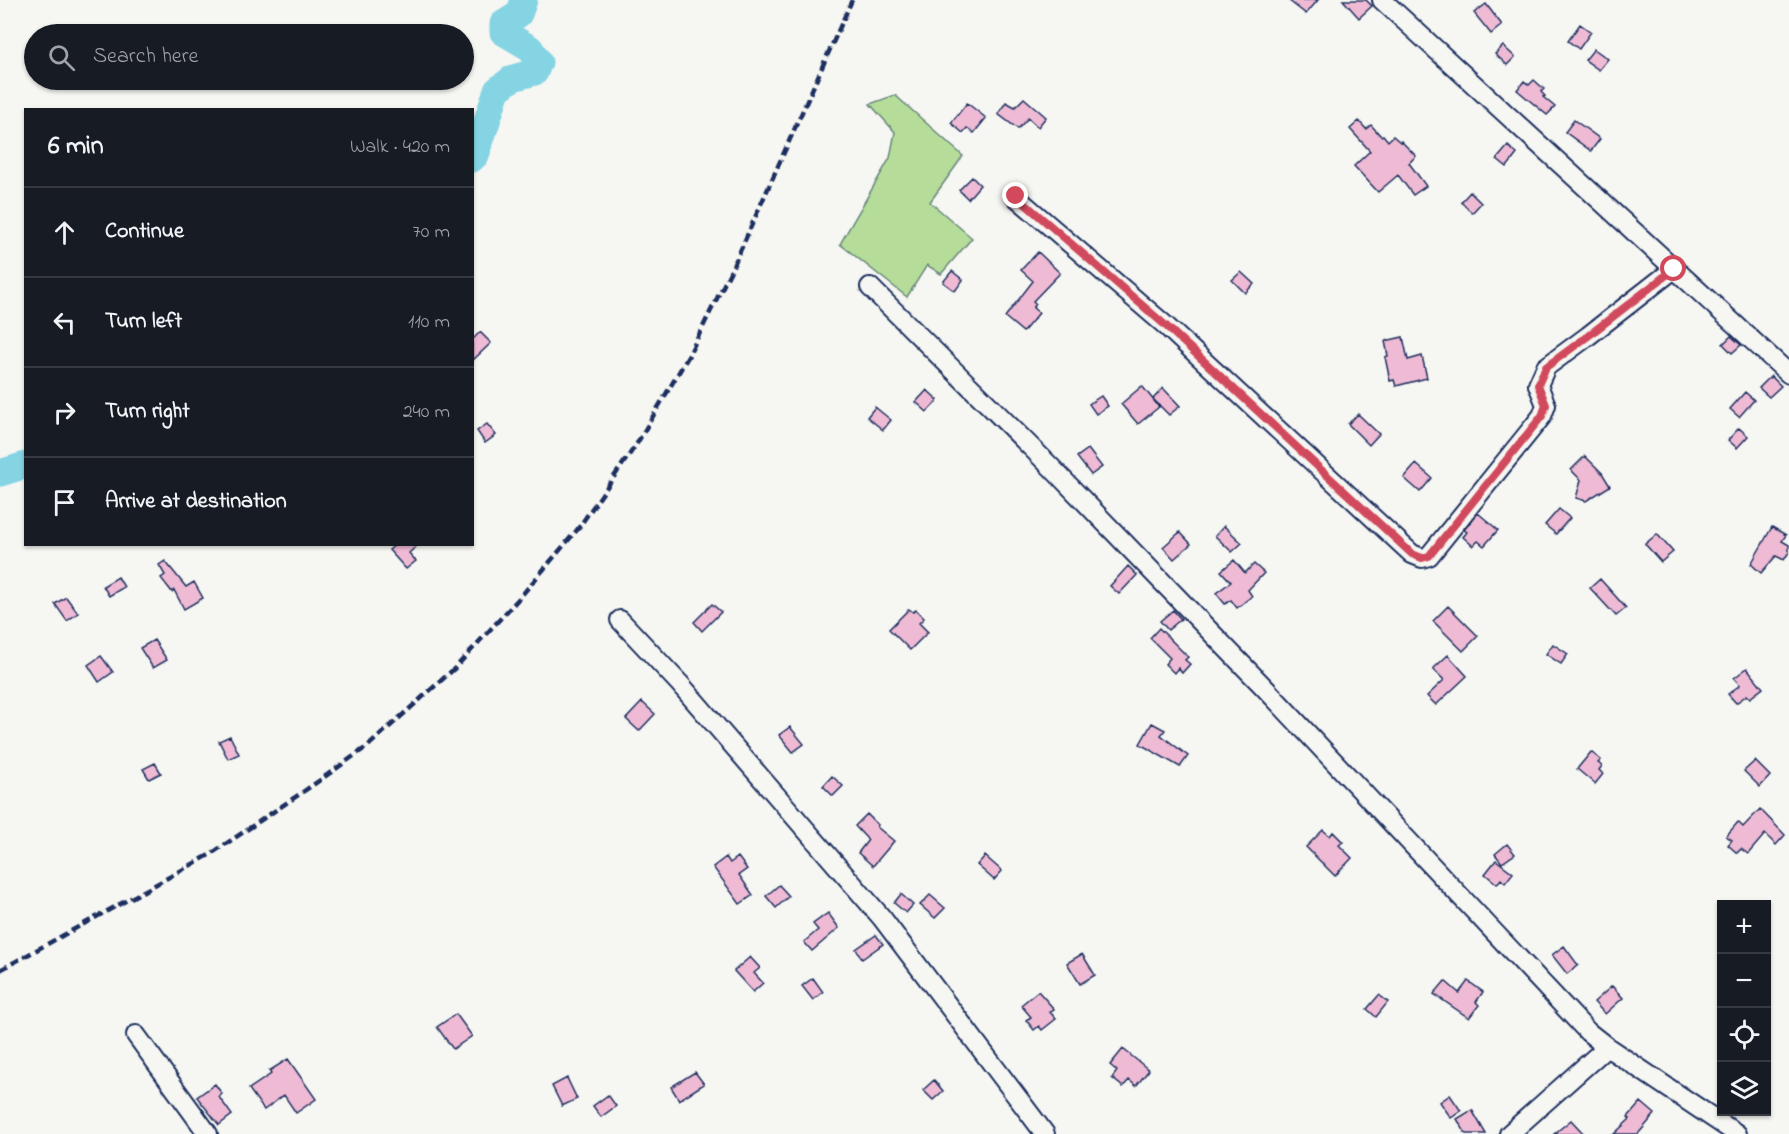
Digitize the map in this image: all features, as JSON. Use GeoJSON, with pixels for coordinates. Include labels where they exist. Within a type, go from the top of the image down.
{"type":"FeatureCollection","features":[{"type":"Feature","properties":{"kind":"street"},"geometry":{"type":"LineString","coordinates":[[1382,0],[1789,374]]}},
{"type":"Feature","properties":{"kind":"street"},"geometry":{"type":"LineString","coordinates":[[1016,196],[1165,325],[1412,554],[1422,558],[1429,556],[1542,416],[1546,405],[1538,385],[1546,367],[1674,269]]}},
{"type":"Feature","properties":{"kind":"street"},"geometry":{"type":"LineString","coordinates":[[870,287],[1068,484],[1263,686],[1588,1032],[1737,1134]]}},
{"type":"Feature","properties":{"kind":"street"},"geometry":{"type":"LineString","coordinates":[[620,620],[680,684],[882,918],[1045,1134]]}},
{"type":"Feature","properties":{"kind":"street"},"geometry":{"type":"LineString","coordinates":[[136,1035],[208,1134]]}},
{"type":"Feature","properties":{"kind":"street"},"geometry":{"type":"LineString","coordinates":[[1509,1134],[1607,1047]]}},
{"type":"Feature","properties":{"kind":"green space"},"geometry":{"type":"Polygon","coordinates":[[[895,95],[963,156],[930,202],[972,238],[941,274],[927,265],[907,297],[840,244],[890,158],[895,132],[870,104],[895,95]]]}},
{"type":"Feature","properties":{"kind":"building"},"geometry":{"type":"Polygon","coordinates":[[[1288,0],[1318,0],[1306,14],[1288,0]]]}},
{"type":"Feature","properties":{"kind":"building"},"geometry":{"type":"Polygon","coordinates":[[[1343,0],[1366,0],[1372,6],[1359,18],[1343,0]]]}},
{"type":"Feature","properties":{"kind":"building"},"geometry":{"type":"Polygon","coordinates":[[[1486,4],[1502,25],[1491,34],[1474,13],[1486,4]]]}},
{"type":"Feature","properties":{"kind":"building"},"geometry":{"type":"Polygon","coordinates":[[[1580,24],[1591,32],[1579,49],[1568,41],[1580,24]]]}},
{"type":"Feature","properties":{"kind":"building"},"geometry":{"type":"Polygon","coordinates":[[[1503,46],[1515,57],[1507,65],[1495,54],[1503,46]]]}},
{"type":"Feature","properties":{"kind":"building"},"geometry":{"type":"Polygon","coordinates":[[[1594,49],[1608,59],[1599,70],[1585,60],[1594,49]]]}},
{"type":"Feature","properties":{"kind":"building"},"geometry":{"type":"Polygon","coordinates":[[[1534,80],[1544,89],[1541,92],[1545,96],[1543,97],[1555,107],[1547,115],[1517,90],[1524,81],[1529,85],[1534,80]]]}},
{"type":"Feature","properties":{"kind":"building"},"geometry":{"type":"Polygon","coordinates":[[[1024,98],[1046,117],[1038,127],[1028,118],[1018,129],[998,114],[1006,102],[1015,107],[1024,98]]]}},
{"type":"Feature","properties":{"kind":"building"},"geometry":{"type":"Polygon","coordinates":[[[967,103],[986,118],[974,133],[967,128],[963,133],[951,123],[967,103]]]}},
{"type":"Feature","properties":{"kind":"building"},"geometry":{"type":"Polygon","coordinates":[[[1574,120],[1600,139],[1591,151],[1565,132],[1574,120]]]}},
{"type":"Feature","properties":{"kind":"building"},"geometry":{"type":"Polygon","coordinates":[[[1359,121],[1366,129],[1371,125],[1388,141],[1393,136],[1401,141],[1416,156],[1409,163],[1426,186],[1413,195],[1398,175],[1378,192],[1354,166],[1370,151],[1350,129],[1359,121]]]}},
{"type":"Feature","properties":{"kind":"building"},"geometry":{"type":"Polygon","coordinates":[[[1508,146],[1517,154],[1507,167],[1497,159],[1508,146]]]}},
{"type":"Feature","properties":{"kind":"building"},"geometry":{"type":"Polygon","coordinates":[[[972,177],[980,185],[968,199],[959,190],[972,177]]]}},
{"type":"Feature","properties":{"kind":"building"},"geometry":{"type":"Polygon","coordinates":[[[1470,192],[1481,203],[1472,213],[1461,202],[1470,192]]]}},
{"type":"Feature","properties":{"kind":"building"},"geometry":{"type":"Polygon","coordinates":[[[1038,252],[1060,273],[1033,301],[1036,304],[1033,308],[1039,313],[1023,332],[1005,317],[1033,281],[1021,270],[1038,252]]]}},
{"type":"Feature","properties":{"kind":"building"},"geometry":{"type":"Polygon","coordinates":[[[952,271],[963,280],[955,291],[943,282],[952,271]]]}},
{"type":"Feature","properties":{"kind":"building"},"geometry":{"type":"Polygon","coordinates":[[[1241,272],[1254,284],[1245,293],[1232,280],[1241,272]]]}},
{"type":"Feature","properties":{"kind":"building"},"geometry":{"type":"Polygon","coordinates":[[[480,332],[491,343],[474,359],[474,338],[480,332]]]}},
{"type":"Feature","properties":{"kind":"building"},"geometry":{"type":"Polygon","coordinates":[[[1731,336],[1741,345],[1732,353],[1723,344],[1731,336]]]}},
{"type":"Feature","properties":{"kind":"building"},"geometry":{"type":"Polygon","coordinates":[[[1403,337],[1408,360],[1422,356],[1427,378],[1396,386],[1394,380],[1390,381],[1385,357],[1388,356],[1385,341],[1403,337]]]}},
{"type":"Feature","properties":{"kind":"building"},"geometry":{"type":"Polygon","coordinates":[[[1771,376],[1781,386],[1769,397],[1759,388],[1771,376]]]}},
{"type":"Feature","properties":{"kind":"building"},"geometry":{"type":"Polygon","coordinates":[[[1142,386],[1159,407],[1138,424],[1121,404],[1142,386]]]}},
{"type":"Feature","properties":{"kind":"building"},"geometry":{"type":"Polygon","coordinates":[[[1163,388],[1180,406],[1169,415],[1153,399],[1163,388]]]}},
{"type":"Feature","properties":{"kind":"building"},"geometry":{"type":"Polygon","coordinates":[[[927,390],[938,400],[927,412],[916,402],[927,390]]]}},
{"type":"Feature","properties":{"kind":"building"},"geometry":{"type":"Polygon","coordinates":[[[1745,392],[1754,400],[1739,417],[1730,409],[1745,392]]]}},
{"type":"Feature","properties":{"kind":"building"},"geometry":{"type":"Polygon","coordinates":[[[1101,396],[1108,406],[1096,414],[1089,404],[1101,396]]]}},
{"type":"Feature","properties":{"kind":"building"},"geometry":{"type":"Polygon","coordinates":[[[875,407],[891,420],[883,430],[867,417],[875,407]]]}},
{"type":"Feature","properties":{"kind":"building"},"geometry":{"type":"Polygon","coordinates":[[[1358,414],[1379,434],[1369,445],[1348,424],[1358,414]]]}},
{"type":"Feature","properties":{"kind":"building"},"geometry":{"type":"Polygon","coordinates":[[[487,424],[496,435],[485,443],[477,431],[487,424]]]}},
{"type":"Feature","properties":{"kind":"building"},"geometry":{"type":"Polygon","coordinates":[[[1739,428],[1748,436],[1737,448],[1728,440],[1739,428]]]}},
{"type":"Feature","properties":{"kind":"building"},"geometry":{"type":"Polygon","coordinates":[[[1088,449],[1102,467],[1091,475],[1077,457],[1088,449]]]}},
{"type":"Feature","properties":{"kind":"building"},"geometry":{"type":"Polygon","coordinates":[[[1585,456],[1602,473],[1610,486],[1586,501],[1576,498],[1581,480],[1571,470],[1585,456]]]}},
{"type":"Feature","properties":{"kind":"building"},"geometry":{"type":"Polygon","coordinates":[[[1416,464],[1432,478],[1420,492],[1404,478],[1416,464]]]}},
{"type":"Feature","properties":{"kind":"building"},"geometry":{"type":"Polygon","coordinates":[[[1559,509],[1570,518],[1556,534],[1545,525],[1559,509]]]}},
{"type":"Feature","properties":{"kind":"building"},"geometry":{"type":"Polygon","coordinates":[[[1478,513],[1498,530],[1484,546],[1478,541],[1473,546],[1463,537],[1467,532],[1464,530],[1478,513]]]}},
{"type":"Feature","properties":{"kind":"building"},"geometry":{"type":"Polygon","coordinates":[[[1224,526],[1242,543],[1232,552],[1215,536],[1224,526]]]}},
{"type":"Feature","properties":{"kind":"building"},"geometry":{"type":"Polygon","coordinates":[[[1772,527],[1786,535],[1782,541],[1789,545],[1789,552],[1784,560],[1776,556],[1761,573],[1751,564],[1772,527]]]}},
{"type":"Feature","properties":{"kind":"building"},"geometry":{"type":"Polygon","coordinates":[[[1180,532],[1191,544],[1174,559],[1163,547],[1180,532]]]}},
{"type":"Feature","properties":{"kind":"building"},"geometry":{"type":"Polygon","coordinates":[[[1657,534],[1673,552],[1661,562],[1645,544],[1657,534]]]}},
{"type":"Feature","properties":{"kind":"building"},"geometry":{"type":"Polygon","coordinates":[[[394,546],[417,546],[409,553],[416,561],[406,569],[389,550],[394,546]]]}},
{"type":"Feature","properties":{"kind":"building"},"geometry":{"type":"Polygon","coordinates":[[[1234,560],[1245,573],[1254,564],[1264,573],[1248,590],[1252,596],[1237,608],[1231,600],[1225,604],[1216,593],[1231,582],[1221,571],[1234,560]]]}},
{"type":"Feature","properties":{"kind":"building"},"geometry":{"type":"Polygon","coordinates":[[[165,561],[186,587],[194,582],[203,598],[184,609],[174,590],[172,592],[161,578],[165,575],[159,565],[165,561]]]}},
{"type":"Feature","properties":{"kind":"building"},"geometry":{"type":"Polygon","coordinates":[[[1128,566],[1137,575],[1119,594],[1110,586],[1128,566]]]}},
{"type":"Feature","properties":{"kind":"building"},"geometry":{"type":"Polygon","coordinates":[[[118,577],[124,587],[109,596],[103,586],[118,577]]]}},
{"type":"Feature","properties":{"kind":"building"},"geometry":{"type":"Polygon","coordinates":[[[1600,579],[1626,608],[1616,616],[1590,588],[1600,579]]]}},
{"type":"Feature","properties":{"kind":"building"},"geometry":{"type":"Polygon","coordinates":[[[66,597],[78,613],[67,621],[55,604],[66,597]]]}},
{"type":"Feature","properties":{"kind":"building"},"geometry":{"type":"Polygon","coordinates":[[[712,604],[721,612],[702,631],[694,622],[712,604]]]}},
{"type":"Feature","properties":{"kind":"building"},"geometry":{"type":"Polygon","coordinates":[[[1448,606],[1478,636],[1463,651],[1433,621],[1448,606]]]}},
{"type":"Feature","properties":{"kind":"building"},"geometry":{"type":"Polygon","coordinates":[[[909,609],[913,612],[916,610],[924,618],[919,623],[928,632],[910,650],[889,629],[909,609]]]}},
{"type":"Feature","properties":{"kind":"building"},"geometry":{"type":"Polygon","coordinates":[[[1173,610],[1181,619],[1168,630],[1160,621],[1173,610]]]}},
{"type":"Feature","properties":{"kind":"building"},"geometry":{"type":"Polygon","coordinates":[[[1159,628],[1188,657],[1185,660],[1190,664],[1182,673],[1178,668],[1174,673],[1165,664],[1170,658],[1150,638],[1159,628]]]}},
{"type":"Feature","properties":{"kind":"building"},"geometry":{"type":"Polygon","coordinates":[[[154,640],[167,660],[153,668],[140,648],[154,640]]]}},
{"type":"Feature","properties":{"kind":"building"},"geometry":{"type":"Polygon","coordinates":[[[1553,644],[1568,654],[1561,664],[1546,654],[1553,644]]]}},
{"type":"Feature","properties":{"kind":"building"},"geometry":{"type":"Polygon","coordinates":[[[1448,655],[1467,676],[1436,705],[1427,696],[1444,680],[1433,669],[1448,655]]]}},
{"type":"Feature","properties":{"kind":"building"},"geometry":{"type":"Polygon","coordinates":[[[101,656],[113,672],[99,682],[88,665],[101,656]]]}},
{"type":"Feature","properties":{"kind":"building"},"geometry":{"type":"Polygon","coordinates":[[[1747,668],[1763,688],[1750,698],[1747,695],[1736,703],[1728,694],[1740,685],[1734,678],[1747,668]]]}},
{"type":"Feature","properties":{"kind":"building"},"geometry":{"type":"Polygon","coordinates":[[[642,702],[655,714],[639,731],[626,719],[642,702]]]}},
{"type":"Feature","properties":{"kind":"building"},"geometry":{"type":"Polygon","coordinates":[[[1152,723],[1165,730],[1161,735],[1188,756],[1180,767],[1140,744],[1152,723]]]}},
{"type":"Feature","properties":{"kind":"building"},"geometry":{"type":"Polygon","coordinates":[[[790,727],[804,744],[793,752],[779,735],[790,727]]]}},
{"type":"Feature","properties":{"kind":"building"},"geometry":{"type":"Polygon","coordinates":[[[230,736],[239,754],[228,759],[219,741],[230,736]]]}},
{"type":"Feature","properties":{"kind":"building"},"geometry":{"type":"Polygon","coordinates":[[[1591,752],[1601,760],[1598,763],[1602,766],[1599,770],[1603,774],[1595,784],[1577,769],[1591,752]]]}},
{"type":"Feature","properties":{"kind":"building"},"geometry":{"type":"Polygon","coordinates":[[[1755,761],[1770,776],[1760,787],[1744,771],[1755,761]]]}},
{"type":"Feature","properties":{"kind":"building"},"geometry":{"type":"Polygon","coordinates":[[[155,763],[161,773],[149,779],[143,769],[155,763]]]}},
{"type":"Feature","properties":{"kind":"building"},"geometry":{"type":"Polygon","coordinates":[[[832,776],[843,786],[833,796],[823,786],[832,776]]]}},
{"type":"Feature","properties":{"kind":"building"},"geometry":{"type":"Polygon","coordinates":[[[1760,809],[1785,835],[1776,845],[1765,834],[1748,854],[1741,849],[1737,853],[1728,845],[1732,840],[1726,836],[1738,822],[1743,827],[1760,809]]]}},
{"type":"Feature","properties":{"kind":"building"},"geometry":{"type":"Polygon","coordinates":[[[867,814],[878,825],[877,827],[894,841],[873,866],[858,853],[868,840],[855,826],[867,814]]]}},
{"type":"Feature","properties":{"kind":"building"},"geometry":{"type":"Polygon","coordinates":[[[1323,830],[1330,836],[1333,832],[1343,842],[1339,845],[1352,858],[1335,876],[1306,847],[1323,830]]]}},
{"type":"Feature","properties":{"kind":"building"},"geometry":{"type":"Polygon","coordinates":[[[1507,844],[1515,854],[1502,863],[1495,854],[1507,844]]]}},
{"type":"Feature","properties":{"kind":"building"},"geometry":{"type":"Polygon","coordinates":[[[985,856],[1002,871],[994,880],[977,865],[985,856]]]}},
{"type":"Feature","properties":{"kind":"building"},"geometry":{"type":"Polygon","coordinates":[[[726,857],[730,863],[738,857],[747,869],[739,875],[753,895],[740,904],[713,867],[726,857]]]}},
{"type":"Feature","properties":{"kind":"building"},"geometry":{"type":"Polygon","coordinates":[[[1496,860],[1513,873],[1505,883],[1501,879],[1497,884],[1485,874],[1496,860]]]}},
{"type":"Feature","properties":{"kind":"building"},"geometry":{"type":"Polygon","coordinates":[[[779,885],[789,896],[776,908],[766,896],[779,885]]]}},
{"type":"Feature","properties":{"kind":"building"},"geometry":{"type":"Polygon","coordinates":[[[901,894],[913,905],[906,913],[894,903],[901,894]]]}},
{"type":"Feature","properties":{"kind":"building"},"geometry":{"type":"Polygon","coordinates":[[[930,895],[945,908],[935,918],[920,905],[930,895]]]}},
{"type":"Feature","properties":{"kind":"building"},"geometry":{"type":"Polygon","coordinates":[[[828,913],[839,928],[812,951],[804,942],[818,930],[813,924],[828,913]]]}},
{"type":"Feature","properties":{"kind":"building"},"geometry":{"type":"Polygon","coordinates":[[[876,935],[883,944],[862,959],[856,949],[876,935]]]}},
{"type":"Feature","properties":{"kind":"building"},"geometry":{"type":"Polygon","coordinates":[[[1564,946],[1578,965],[1567,974],[1552,955],[1564,946]]]}},
{"type":"Feature","properties":{"kind":"building"},"geometry":{"type":"Polygon","coordinates":[[[1082,954],[1095,975],[1080,984],[1067,963],[1082,954]]]}},
{"type":"Feature","properties":{"kind":"building"},"geometry":{"type":"Polygon","coordinates":[[[750,957],[760,968],[754,973],[763,983],[753,992],[734,971],[750,957]]]}},
{"type":"Feature","properties":{"kind":"building"},"geometry":{"type":"Polygon","coordinates":[[[813,978],[823,992],[813,1000],[802,986],[813,978]]]}},
{"type":"Feature","properties":{"kind":"building"},"geometry":{"type":"Polygon","coordinates":[[[1445,981],[1459,993],[1468,981],[1483,992],[1476,1002],[1479,1005],[1469,1018],[1434,994],[1445,981]]]}},
{"type":"Feature","properties":{"kind":"building"},"geometry":{"type":"Polygon","coordinates":[[[1612,986],[1623,998],[1605,1014],[1594,1002],[1612,986]]]}},
{"type":"Feature","properties":{"kind":"building"},"geometry":{"type":"Polygon","coordinates":[[[1038,991],[1054,1009],[1050,1012],[1056,1019],[1042,1030],[1039,1026],[1034,1030],[1026,1020],[1031,1017],[1021,1005],[1038,991]]]}},
{"type":"Feature","properties":{"kind":"building"},"geometry":{"type":"Polygon","coordinates":[[[1379,995],[1388,1002],[1376,1017],[1367,1009],[1379,995]]]}},
{"type":"Feature","properties":{"kind":"building"},"geometry":{"type":"Polygon","coordinates":[[[456,1014],[472,1036],[453,1049],[437,1027],[456,1014]]]}},
{"type":"Feature","properties":{"kind":"building"},"geometry":{"type":"Polygon","coordinates":[[[1123,1049],[1149,1070],[1136,1086],[1129,1080],[1123,1087],[1112,1078],[1117,1071],[1110,1065],[1123,1049]]]}},
{"type":"Feature","properties":{"kind":"building"},"geometry":{"type":"Polygon","coordinates":[[[288,1059],[316,1099],[296,1113],[284,1095],[264,1110],[249,1089],[271,1074],[269,1071],[288,1059]]]}},
{"type":"Feature","properties":{"kind":"building"},"geometry":{"type":"Polygon","coordinates":[[[695,1072],[704,1084],[679,1100],[671,1087],[695,1072]]]}},
{"type":"Feature","properties":{"kind":"building"},"geometry":{"type":"Polygon","coordinates":[[[567,1078],[577,1099],[562,1106],[552,1086],[567,1078]]]}},
{"type":"Feature","properties":{"kind":"building"},"geometry":{"type":"Polygon","coordinates":[[[934,1080],[943,1091],[933,1100],[923,1090],[934,1080]]]}},
{"type":"Feature","properties":{"kind":"building"},"geometry":{"type":"Polygon","coordinates":[[[215,1084],[222,1094],[219,1097],[232,1115],[219,1125],[197,1097],[215,1084]]]}},
{"type":"Feature","properties":{"kind":"building"},"geometry":{"type":"Polygon","coordinates":[[[608,1095],[616,1106],[601,1117],[593,1106],[608,1095]]]}},
{"type":"Feature","properties":{"kind":"building"},"geometry":{"type":"Polygon","coordinates":[[[1450,1095],[1461,1111],[1451,1118],[1440,1102],[1450,1095]]]}},
{"type":"Feature","properties":{"kind":"building"},"geometry":{"type":"Polygon","coordinates":[[[1641,1102],[1655,1114],[1638,1134],[1614,1134],[1630,1119],[1628,1117],[1641,1102]]]}},
{"type":"Feature","properties":{"kind":"building"},"geometry":{"type":"Polygon","coordinates":[[[1472,1110],[1486,1134],[1466,1134],[1457,1119],[1472,1110]]]}},
{"type":"Feature","properties":{"kind":"building"},"geometry":{"type":"Polygon","coordinates":[[[1571,1120],[1584,1134],[1554,1134],[1571,1120]]]}},
{"type":"Feature","properties":{"kind":"waterway"},"geometry":{"type":"LineString","coordinates":[[474,157],[497,90],[513,78],[535,72],[539,62],[530,48],[503,32],[503,24],[519,14],[524,0]]}},
{"type":"Feature","properties":{"kind":"waterway"},"geometry":{"type":"LineString","coordinates":[[0,473],[24,466]]}},
{"type":"Feature","properties":{"kind":"railway"},"geometry":{"type":"LineString","coordinates":[[0,970],[211,854],[368,746],[455,668],[521,596],[577,530],[636,445],[689,355],[737,258],[852,0]]}},
{"type":"Feature","properties":{"kind":"route"},"geometry":{"type":"LineString","coordinates":[[1016,196],[1165,325],[1412,554],[1422,558],[1429,556],[1542,416],[1546,405],[1538,385],[1546,367],[1674,269]]}}]}
